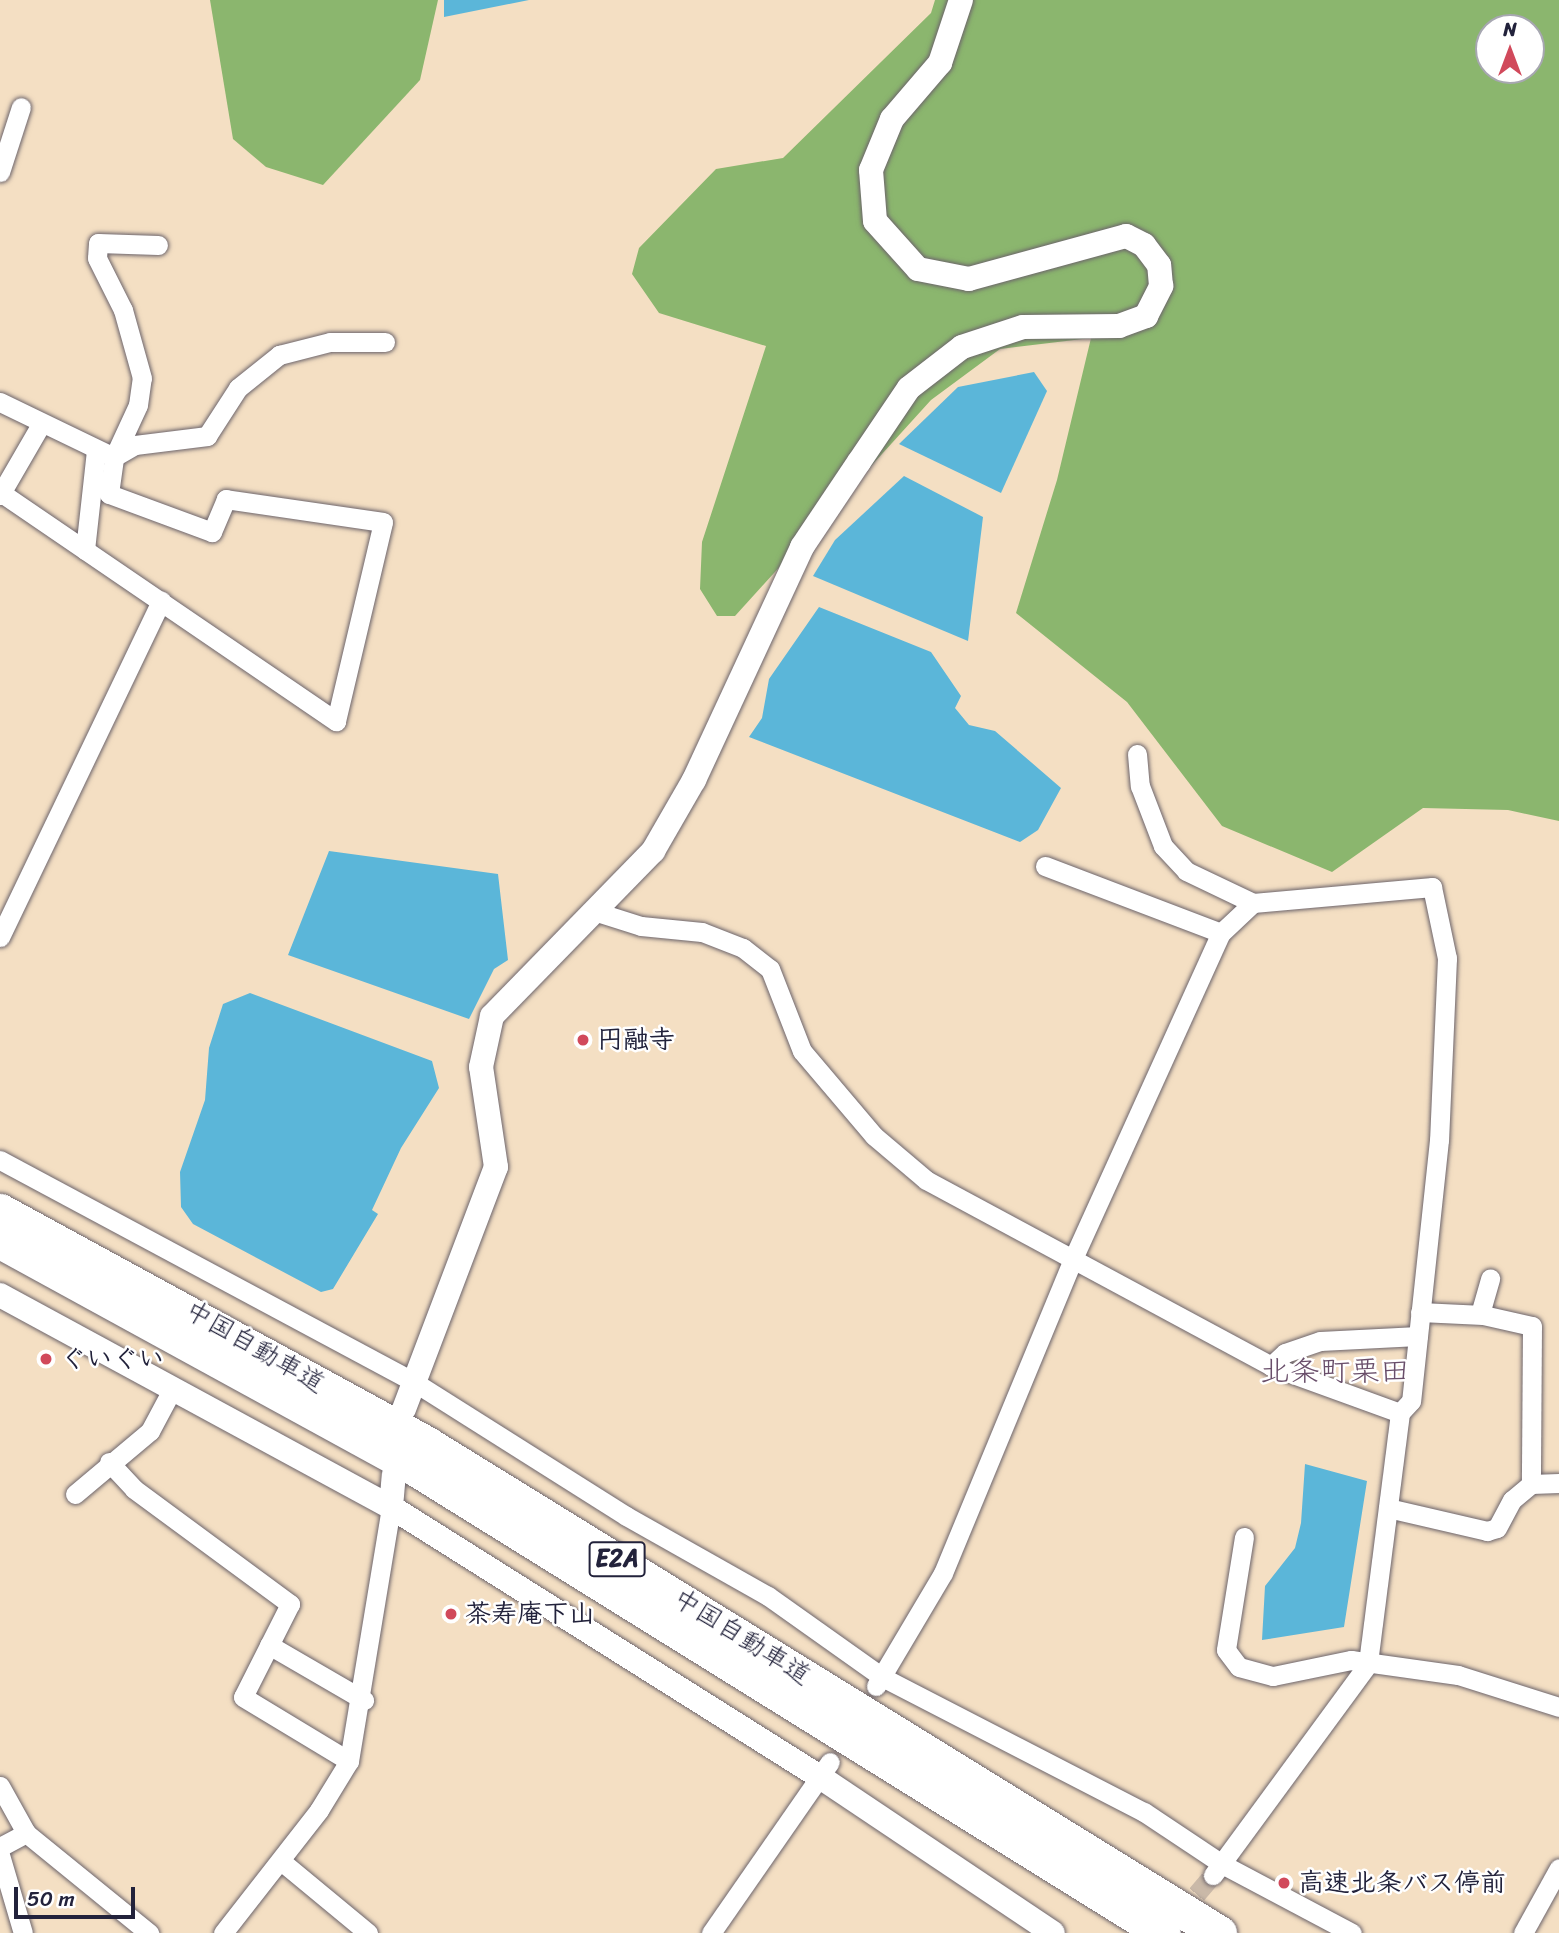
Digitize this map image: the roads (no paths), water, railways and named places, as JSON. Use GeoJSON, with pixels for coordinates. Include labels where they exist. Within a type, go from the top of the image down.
{"type":"FeatureCollection","features":[{"type":"Feature","properties":{"kind":"highway","name":"中国自動車道"},"geometry":{"type":"LineString","coordinates":[[0,1211],[427,1444],[1219,1933]]}},
{"type":"Feature","properties":{"kind":"highway","name":"中国自動車道"},"geometry":{"type":"LineString","coordinates":[[0,1241],[418,1470],[1163,1933]]}},
{"type":"Feature","properties":{"kind":"street"},"geometry":{"type":"LineString","coordinates":[[404,1409],[411,1380],[496,1167],[481,1067],[492,1016],[600,913],[653,851],[694,780],[802,547],[909,388],[962,347],[1024,327],[1119,326],[1146,316],[1161,286],[1159,265],[1144,245],[1126,236],[970,279],[918,269],[875,221],[871,170],[892,119],[940,63],[961,0]]}},
{"type":"Feature","properties":{"kind":"street"},"geometry":{"type":"LineString","coordinates":[[0,172],[21,107]]}},
{"type":"Feature","properties":{"kind":"street"},"geometry":{"type":"LineString","coordinates":[[85,550],[105,454],[138,405],[142,378],[123,310],[97,258],[98,243],[158,245]]}},
{"type":"Feature","properties":{"kind":"street"},"geometry":{"type":"LineString","coordinates":[[0,402],[40,426],[105,454],[135,445],[207,436],[239,388],[279,355],[330,342],[385,342]]}},
{"type":"Feature","properties":{"kind":"street"},"geometry":{"type":"LineString","coordinates":[[40,426],[0,494],[336,721],[383,522],[226,499],[212,532],[109,494],[105,454]]}},
{"type":"Feature","properties":{"kind":"street"},"geometry":{"type":"LineString","coordinates":[[0,937],[161,601]]}},
{"type":"Feature","properties":{"kind":"street"},"geometry":{"type":"LineString","coordinates":[[1137,754],[1140,786],[1163,846],[1186,872],[1253,903],[1432,887],[1447,958],[1438,1140],[1411,1401],[1400,1413],[1368,1664],[1217,1870]]}},
{"type":"Feature","properties":{"kind":"street"},"geometry":{"type":"LineString","coordinates":[[1045,866],[1221,933]]}},
{"type":"Feature","properties":{"kind":"street"},"geometry":{"type":"LineString","coordinates":[[879,1681],[943,1573],[1072,1261],[1221,933],[1253,903]]}},
{"type":"Feature","properties":{"kind":"street"},"geometry":{"type":"LineString","coordinates":[[600,913],[641,926],[702,932],[743,948],[770,969],[802,1051],[874,1136],[926,1180],[1271,1366],[1400,1413]]}},
{"type":"Feature","properties":{"kind":"street"},"geometry":{"type":"LineString","coordinates":[[0,1160],[411,1380],[615,1509],[768,1596],[879,1681],[1143,1812],[1217,1870],[1352,1933]]}},
{"type":"Feature","properties":{"kind":"street"},"geometry":{"type":"LineString","coordinates":[[1480,1314],[1490,1278]]}},
{"type":"Feature","properties":{"kind":"street"},"geometry":{"type":"LineString","coordinates":[[0,1296],[391,1507],[825,1770],[1053,1933]]}},
{"type":"Feature","properties":{"kind":"street"},"geometry":{"type":"LineString","coordinates":[[1420,1312],[1480,1314],[1532,1326],[1535,1333],[1531,1484]]}},
{"type":"Feature","properties":{"kind":"street"},"geometry":{"type":"LineString","coordinates":[[1271,1366],[1285,1353],[1321,1341],[1418,1336]]}},
{"type":"Feature","properties":{"kind":"street"},"geometry":{"type":"LineString","coordinates":[[75,1494],[109,1462],[150,1431],[173,1388]]}},
{"type":"Feature","properties":{"kind":"street"},"geometry":{"type":"LineString","coordinates":[[109,1462],[134,1489],[290,1604],[243,1697],[349,1761]]}},
{"type":"Feature","properties":{"kind":"street"},"geometry":{"type":"LineString","coordinates":[[223,1933],[281,1861],[349,1761],[364,1700],[394,1475]]}},
{"type":"Feature","properties":{"kind":"street"},"geometry":{"type":"LineString","coordinates":[[1388,1508],[1487,1531],[1497,1528],[1512,1500],[1531,1484],[1559,1483]]}},
{"type":"Feature","properties":{"kind":"street"},"geometry":{"type":"LineString","coordinates":[[1244,1537],[1226,1650],[1239,1667],[1273,1676],[1351,1660],[1458,1675],[1559,1707]]}},
{"type":"Feature","properties":{"kind":"street"},"geometry":{"type":"LineString","coordinates":[[270,1645],[364,1700]]}},
{"type":"Feature","properties":{"kind":"street"},"geometry":{"type":"LineString","coordinates":[[711,1933],[825,1770]]}},
{"type":"Feature","properties":{"kind":"street"},"geometry":{"type":"LineString","coordinates":[[0,1786],[26,1833],[149,1933]]}},
{"type":"Feature","properties":{"kind":"street"},"geometry":{"type":"LineString","coordinates":[[0,1847],[26,1833]]}},
{"type":"Feature","properties":{"kind":"street"},"geometry":{"type":"LineString","coordinates":[[0,1856],[23,1933]]}},
{"type":"Feature","properties":{"kind":"street"},"geometry":{"type":"LineString","coordinates":[[281,1861],[368,1933]]}},
{"type":"Feature","properties":{"kind":"street"},"geometry":{"type":"LineString","coordinates":[[1523,1933],[1559,1868]]}},
{"type":"Feature","properties":{"kind":"water"},"geometry":{"type":"Polygon","coordinates":[[[444,0],[529,0],[444,17],[444,0]]]}},
{"type":"Feature","properties":{"kind":"water"},"geometry":{"type":"Polygon","coordinates":[[[1034,372],[1047,391],[1001,493],[899,444],[958,387],[1034,372]]]}},
{"type":"Feature","properties":{"kind":"water"},"geometry":{"type":"Polygon","coordinates":[[[904,476],[983,517],[968,641],[813,576],[835,540],[904,476]]]}},
{"type":"Feature","properties":{"kind":"water"},"geometry":{"type":"Polygon","coordinates":[[[819,607],[931,652],[961,696],[955,708],[969,725],[995,731],[1061,788],[1038,830],[1020,842],[749,737],[762,718],[769,679],[819,607]]]}},
{"type":"Feature","properties":{"kind":"water"},"geometry":{"type":"Polygon","coordinates":[[[329,851],[498,874],[508,960],[494,969],[469,1019],[288,955],[329,851]]]}},
{"type":"Feature","properties":{"kind":"water"},"geometry":{"type":"Polygon","coordinates":[[[250,993],[432,1061],[439,1088],[401,1148],[372,1210],[378,1214],[333,1289],[321,1292],[193,1224],[181,1207],[180,1172],[205,1100],[209,1048],[223,1004],[250,993]]]}},
{"type":"Feature","properties":{"kind":"water"},"geometry":{"type":"Polygon","coordinates":[[[1305,1464],[1367,1481],[1344,1627],[1262,1640],[1265,1586],[1295,1548],[1301,1523],[1305,1464]]]}},
{"type":"Feature","properties":{"kind":"tunnel"},"geometry":{"type":"LineString","coordinates":[[1178,1916],[1213,1875]]}},
{"type":"Feature","properties":{"kind":"place","name":"円融寺"},"geometry":{"type":"Point","coordinates":[583,1040]}},
{"type":"Feature","properties":{"kind":"place","name":"ぐいぐい"},"geometry":{"type":"Point","coordinates":[46,1359]}},
{"type":"Feature","properties":{"kind":"place","name":"茶寿庵下山"},"geometry":{"type":"Point","coordinates":[451,1614]}},
{"type":"Feature","properties":{"kind":"place","name":"高速北条バス停前"},"geometry":{"type":"Point","coordinates":[1284,1883]}},
{"type":"Feature","properties":{"kind":"district","name":"北条町栗田"},"geometry":{"type":"Point","coordinates":[1335,1371]}}]}
